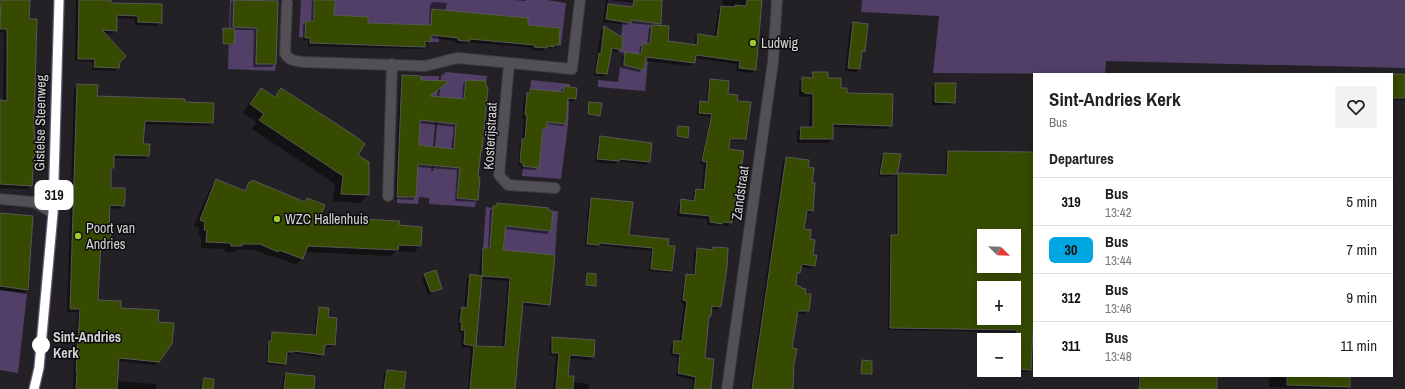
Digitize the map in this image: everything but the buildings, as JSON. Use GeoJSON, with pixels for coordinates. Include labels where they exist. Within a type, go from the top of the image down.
{"type":"FeatureCollection","features":[{"type":"Feature","properties":{"kind":"main road","name":"Gistelse Steenweg"},"geometry":{"type":"LineString","coordinates":[[34,389],[39,368],[53,213],[58,0]]}},
{"type":"Feature","properties":{"kind":"street"},"geometry":{"type":"LineString","coordinates":[[287,3],[285,53],[287,58],[304,62],[424,66],[458,58],[572,69],[580,0]]}},
{"type":"Feature","properties":{"kind":"street","name":"Zandstraat"},"geometry":{"type":"LineString","coordinates":[[727,389],[772,62],[777,0]]}},
{"type":"Feature","properties":{"kind":"street"},"geometry":{"type":"LineString","coordinates":[[388,196],[392,64]]}},
{"type":"Feature","properties":{"kind":"street","name":"Kosterijstraat"},"geometry":{"type":"LineString","coordinates":[[509,64],[500,175],[508,185],[555,188]]}},
{"type":"Feature","properties":{"kind":"street"},"geometry":{"type":"LineString","coordinates":[[0,199],[34,202],[53,213]]}},
{"type":"Feature","properties":{"kind":"shaded area"},"geometry":{"type":"Polygon","coordinates":[[[230,0],[258,0],[256,64],[276,64],[275,71],[228,69],[230,0]]]}},
{"type":"Feature","properties":{"kind":"shaded area"},"geometry":{"type":"Polygon","coordinates":[[[301,0],[547,0],[566,3],[561,46],[559,45],[560,28],[466,18],[466,12],[450,11],[439,35],[439,42],[431,42],[431,25],[368,23],[368,17],[353,16],[353,22],[306,21],[305,38],[299,37],[301,0]]]}},
{"type":"Feature","properties":{"kind":"shaded area"},"geometry":{"type":"Polygon","coordinates":[[[608,0],[646,4],[661,10],[657,40],[650,40],[645,91],[598,87],[598,80],[618,82],[624,53],[619,52],[620,43],[623,43],[623,38],[621,36],[623,21],[631,22],[633,9],[627,6],[608,4],[608,0]]]}},
{"type":"Feature","properties":{"kind":"shaded area"},"geometry":{"type":"Polygon","coordinates":[[[862,0],[1405,0],[1405,68],[1106,61],[1105,73],[933,73],[939,16],[861,12],[862,0]]]}},
{"type":"Feature","properties":{"kind":"shaded area"},"geometry":{"type":"Polygon","coordinates":[[[446,72],[487,76],[486,81],[466,80],[460,141],[454,141],[453,153],[479,155],[479,167],[460,166],[457,198],[476,200],[475,207],[429,204],[429,198],[419,197],[418,204],[397,203],[397,197],[416,197],[421,76],[439,76],[431,171],[433,171],[441,76],[446,72]]]}},
{"type":"Feature","properties":{"kind":"shaded area"},"geometry":{"type":"Polygon","coordinates":[[[531,80],[570,84],[568,125],[561,179],[522,176],[523,166],[539,167],[543,128],[547,128],[547,122],[543,122],[552,91],[530,89],[531,80]]]}},
{"type":"Feature","properties":{"kind":"shaded area"},"geometry":{"type":"Polygon","coordinates":[[[486,207],[493,208],[499,226],[543,230],[551,228],[553,211],[558,211],[555,255],[503,250],[504,242],[490,248],[483,248],[486,207]]]}},
{"type":"Feature","properties":{"kind":"shaded area"},"geometry":{"type":"Polygon","coordinates":[[[0,290],[27,294],[18,373],[0,370],[0,290]]]}},
{"type":"Feature","properties":{"kind":"bus line","name":"319"},"geometry":{"type":"LineString","coordinates":[[34,389],[39,368],[49,273],[53,213],[59,0]]}},
{"type":"Feature","properties":{"kind":"place","name":"Ludwig"},"geometry":{"type":"Point","coordinates":[753,43]}},
{"type":"Feature","properties":{"kind":"place","name":"WZC Hallenhuis"},"geometry":{"type":"Point","coordinates":[277,219]}},
{"type":"Feature","properties":{"kind":"place","name":"Poort van Andries"},"geometry":{"type":"Point","coordinates":[78,236]}},
{"type":"Feature","properties":{"kind":"place","name":"Sint-Andries Kerk"},"geometry":{"type":"Point","coordinates":[41,345]}}]}
